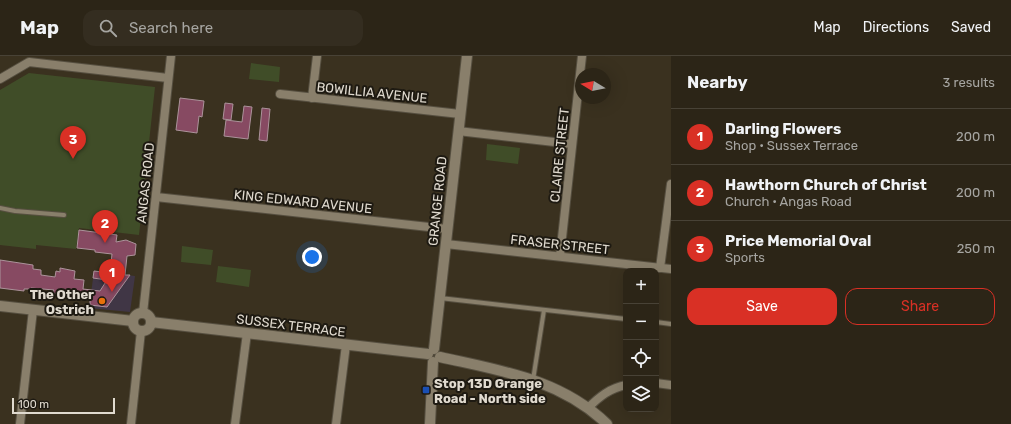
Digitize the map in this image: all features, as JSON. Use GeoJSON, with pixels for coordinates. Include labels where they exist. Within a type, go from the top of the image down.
{"type":"FeatureCollection","features":[{"type":"Feature","properties":{"kind":"street","name":"ANGAS ROAD"},"geometry":{"type":"LineString","coordinates":[[143,313],[171,56]]}},
{"type":"Feature","properties":{"kind":"street"},"geometry":{"type":"LineString","coordinates":[[312,98],[317,56]]}},
{"type":"Feature","properties":{"kind":"street","name":"GRANGE ROAD"},"geometry":{"type":"LineString","coordinates":[[430,424],[434,356],[467,56]]}},
{"type":"Feature","properties":{"kind":"street","name":"CLAIRE STREET"},"geometry":{"type":"LineString","coordinates":[[560,256],[582,56]]}},
{"type":"Feature","properties":{"kind":"street"},"geometry":{"type":"LineString","coordinates":[[0,79],[29,62],[168,78]]}},
{"type":"Feature","properties":{"kind":"street","name":"BOWILLIA AVENUE"},"geometry":{"type":"LineString","coordinates":[[280,94],[460,114]]}},
{"type":"Feature","properties":{"kind":"street"},"geometry":{"type":"LineString","coordinates":[[458,131],[572,144]]}},
{"type":"Feature","properties":{"kind":"street"},"geometry":{"type":"LineString","coordinates":[[660,268],[671,184]]}},
{"type":"Feature","properties":{"kind":"street","name":"KING EDWARD AVENUE"},"geometry":{"type":"LineString","coordinates":[[156,197],[447,230]]}},
{"type":"Feature","properties":{"kind":"street","name":"FRASER STREET"},"geometry":{"type":"LineString","coordinates":[[446,244],[671,269]]}},
{"type":"Feature","properties":{"kind":"street"},"geometry":{"type":"LineString","coordinates":[[0,306],[133,321]]}},
{"type":"Feature","properties":{"kind":"street"},"geometry":{"type":"LineString","coordinates":[[20,424],[33,310]]}},
{"type":"Feature","properties":{"kind":"street"},"geometry":{"type":"LineString","coordinates":[[143,313],[149,316],[151,322],[149,328],[141,331],[136,329],[133,321],[137,314],[143,313]]}},
{"type":"Feature","properties":{"kind":"street","name":"SUSSEX TERRACE"},"geometry":{"type":"LineString","coordinates":[[151,322],[434,356],[493,369],[534,380],[562,392],[588,408],[607,424]]}},
{"type":"Feature","properties":{"kind":"street"},"geometry":{"type":"LineString","coordinates":[[131,424],[141,331]]}},
{"type":"Feature","properties":{"kind":"street"},"geometry":{"type":"LineString","coordinates":[[235,424],[247,333]]}},
{"type":"Feature","properties":{"kind":"street"},"geometry":{"type":"LineString","coordinates":[[336,424],[346,345]]}},
{"type":"Feature","properties":{"kind":"street"},"geometry":{"type":"LineString","coordinates":[[659,384],[671,385]]}},
{"type":"Feature","properties":{"kind":"street"},"geometry":{"type":"LineString","coordinates":[[588,408],[606,392],[623,385]]}},
{"type":"Feature","properties":{"kind":"lane"},"geometry":{"type":"LineString","coordinates":[[0,208],[15,211],[64,215]]}},
{"type":"Feature","properties":{"kind":"lane"},"geometry":{"type":"LineString","coordinates":[[440,298],[623,319]]}},
{"type":"Feature","properties":{"kind":"lane"},"geometry":{"type":"LineString","coordinates":[[534,380],[544,310]]}},
{"type":"Feature","properties":{"kind":"lane"},"geometry":{"type":"LineString","coordinates":[[659,322],[671,324]]}},
{"type":"Feature","properties":{"kind":"shaded area"},"geometry":{"type":"Polygon","coordinates":[[[94,271],[135,276],[130,312],[89,308],[94,271]]]}},
{"type":"Feature","properties":{"kind":"green space"},"geometry":{"type":"Polygon","coordinates":[[[251,63],[280,67],[279,82],[249,79],[251,63]]]}},
{"type":"Feature","properties":{"kind":"green space"},"geometry":{"type":"Polygon","coordinates":[[[29,73],[155,87],[139,235],[79,228],[76,249],[36,245],[36,249],[0,245],[0,90],[29,73]]]}},
{"type":"Feature","properties":{"kind":"green space"},"geometry":{"type":"Polygon","coordinates":[[[487,144],[520,148],[518,164],[486,160],[487,144]]]}},
{"type":"Feature","properties":{"kind":"green space"},"geometry":{"type":"Polygon","coordinates":[[[182,246],[213,250],[211,265],[181,262],[182,246]]]}},
{"type":"Feature","properties":{"kind":"green space"},"geometry":{"type":"Polygon","coordinates":[[[218,266],[251,270],[249,287],[216,282],[218,266]]]}},
{"type":"Feature","properties":{"kind":"building"},"geometry":{"type":"Polygon","coordinates":[[[180,98],[204,101],[202,117],[199,116],[197,133],[176,130],[180,98]]]}},
{"type":"Feature","properties":{"kind":"building"},"geometry":{"type":"Polygon","coordinates":[[[225,103],[233,104],[231,120],[223,119],[225,103]]]}},
{"type":"Feature","properties":{"kind":"building"},"geometry":{"type":"Polygon","coordinates":[[[244,106],[252,107],[248,139],[224,136],[226,120],[242,122],[244,106]]]}},
{"type":"Feature","properties":{"kind":"building"},"geometry":{"type":"Polygon","coordinates":[[[262,108],[270,109],[267,141],[259,140],[262,108]]]}},
{"type":"Feature","properties":{"kind":"building"},"geometry":{"type":"Polygon","coordinates":[[[79,230],[117,235],[116,242],[126,240],[136,244],[135,255],[127,256],[125,275],[130,275],[107,307],[90,305],[90,299],[53,293],[54,290],[31,288],[24,289],[24,291],[0,288],[0,260],[33,265],[33,269],[41,270],[41,275],[55,277],[56,271],[60,272],[60,268],[75,271],[74,279],[84,280],[83,289],[100,291],[107,280],[93,278],[94,271],[110,273],[112,254],[77,248],[79,230]]]}},
{"type":"Feature","properties":{"kind":"place","name":"Price Memorial Oval"},"geometry":{"type":"Point","coordinates":[73,159]}},
{"type":"Feature","properties":{"kind":"place","name":"Hawthorn Church of Christ"},"geometry":{"type":"Point","coordinates":[105,243]}},
{"type":"Feature","properties":{"kind":"place","name":"Darling Flowers"},"geometry":{"type":"Point","coordinates":[112,292]}},
{"type":"Feature","properties":{"kind":"place","name":"The Other Ostrich"},"geometry":{"type":"Point","coordinates":[102,301]}},
{"type":"Feature","properties":{"kind":"place","name":"Stop 13D Grange Road - North side"},"geometry":{"type":"Point","coordinates":[426,390]}}]}
